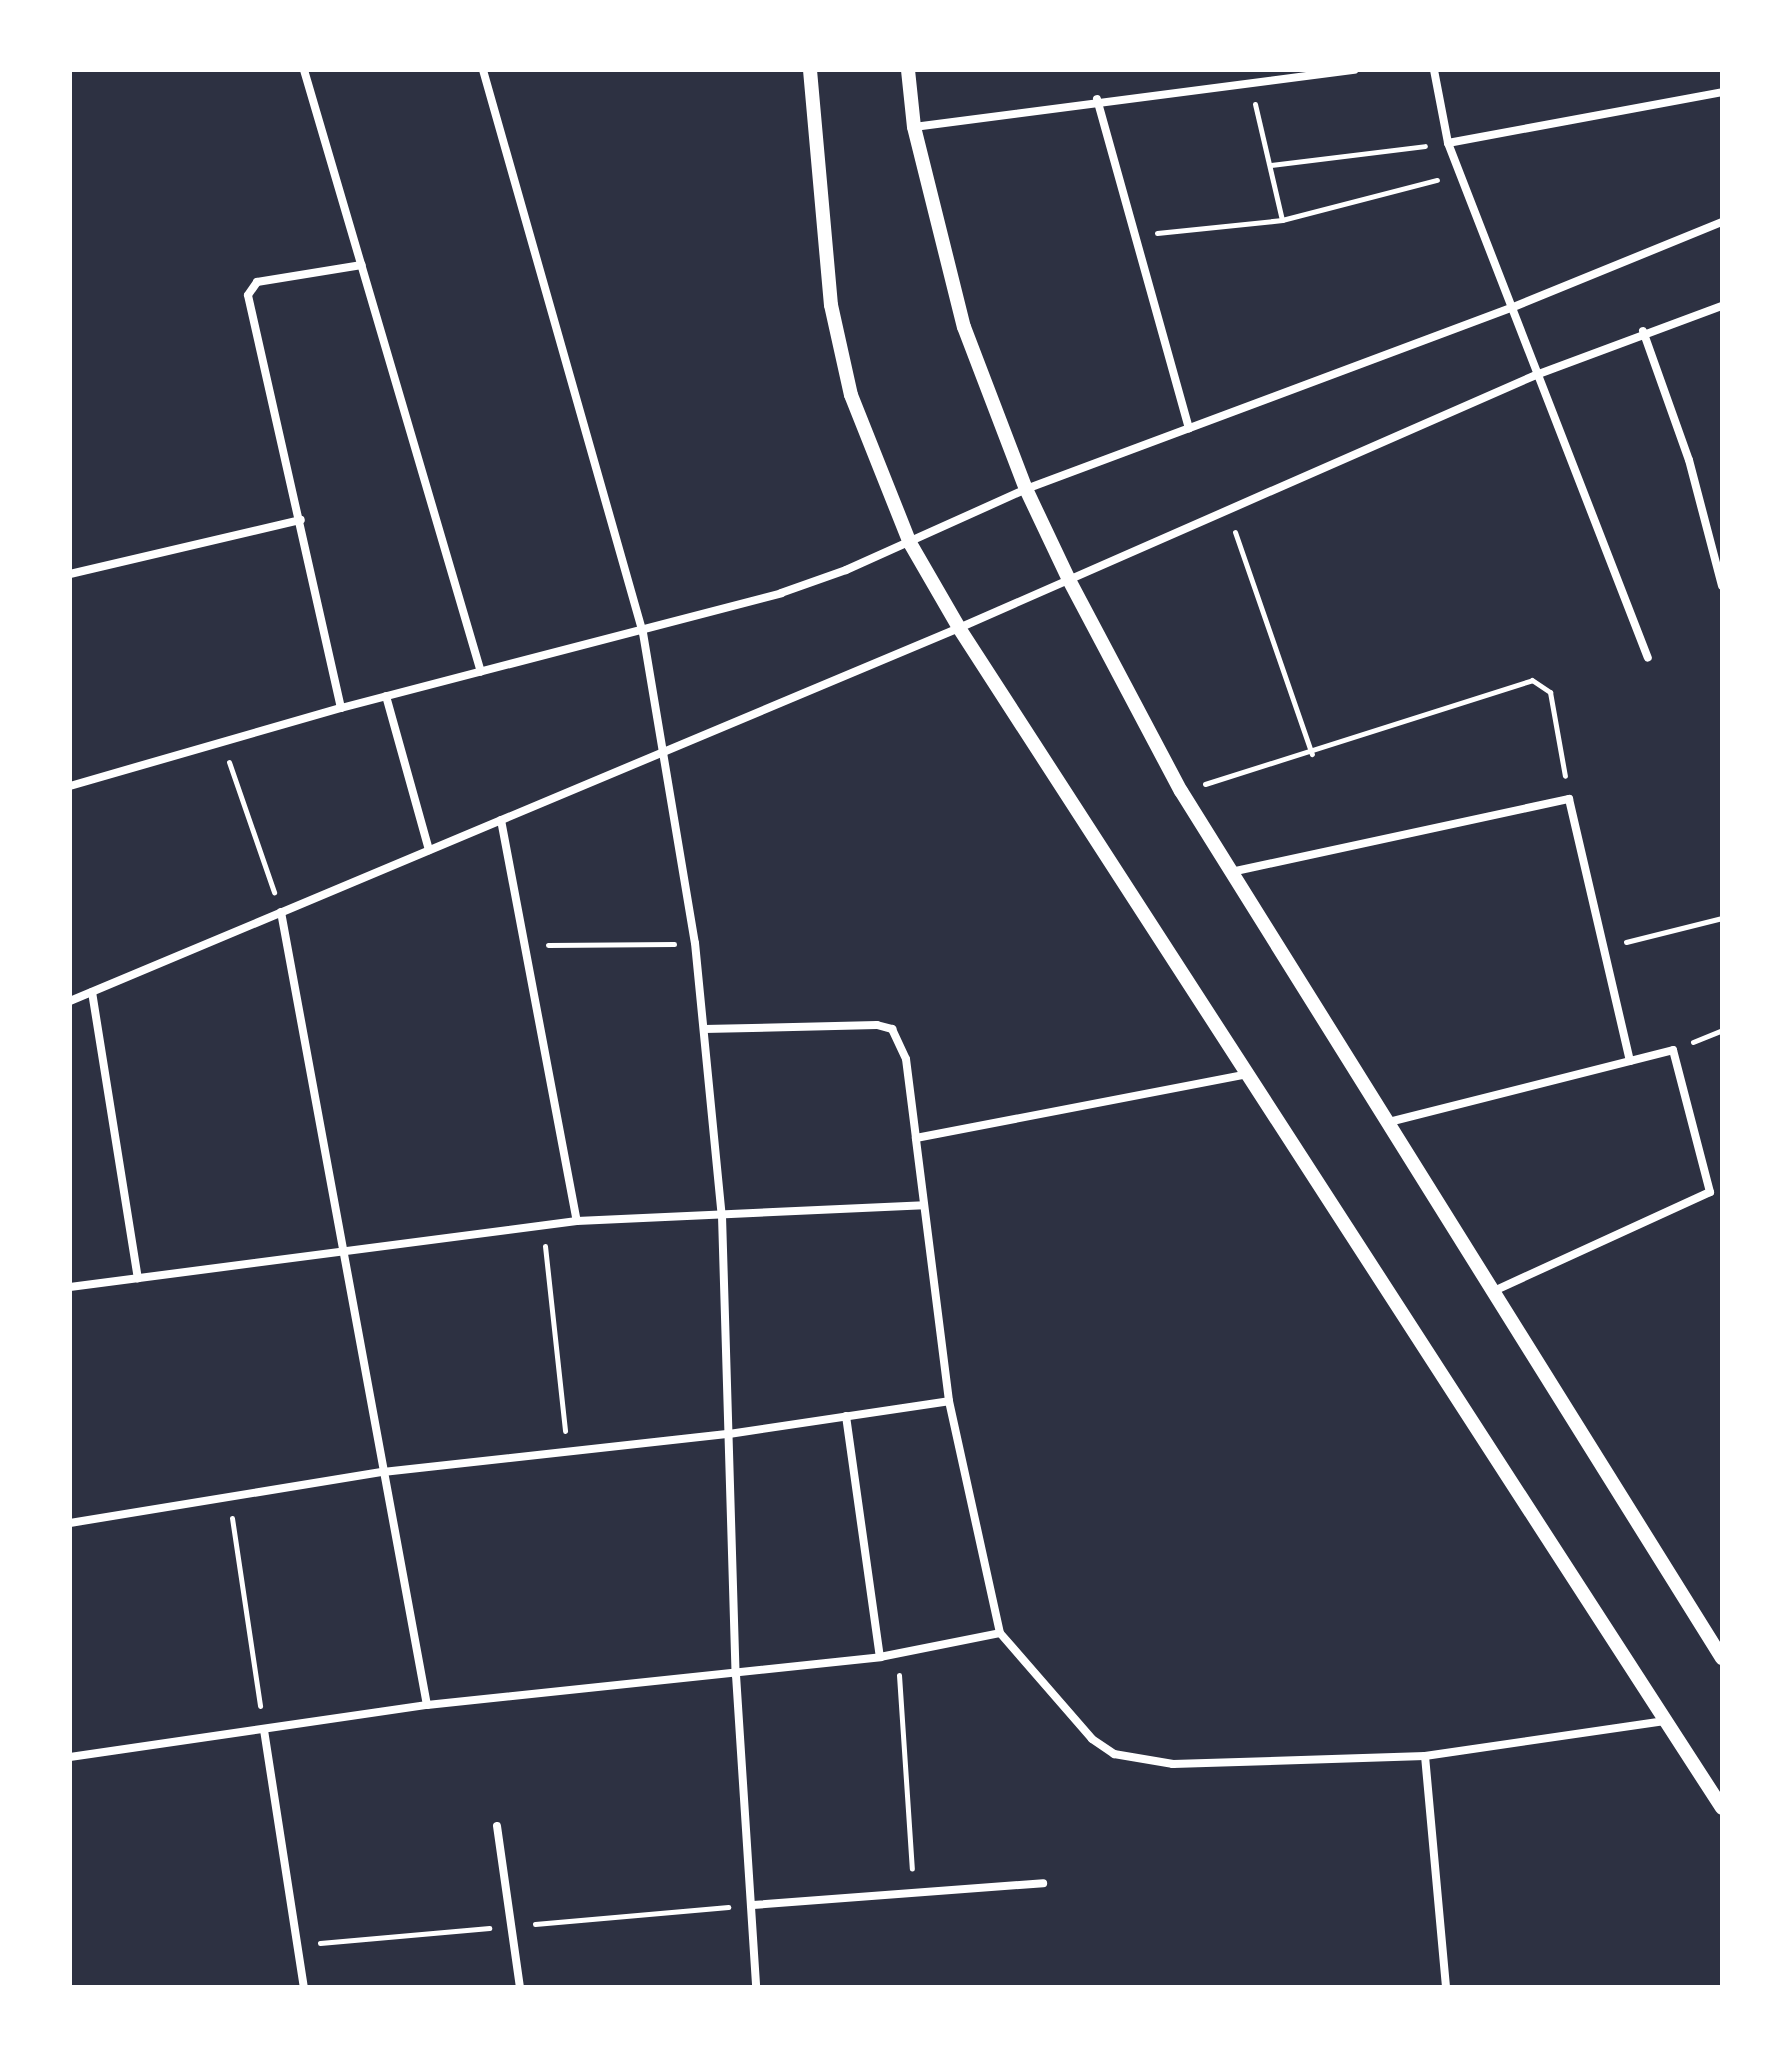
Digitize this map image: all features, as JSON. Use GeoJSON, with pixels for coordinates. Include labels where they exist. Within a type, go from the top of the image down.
{"type":"FeatureCollection","features":[{"type":"Feature","properties":{"kind":"street"},"geometry":{"type":"LineString","coordinates":[[304,70],[481,672]]}},
{"type":"Feature","properties":{"kind":"street"},"geometry":{"type":"LineString","coordinates":[[483,70],[643,633],[695,943],[722,1216],[736,1675],[756,1987]]}},
{"type":"Feature","properties":{"kind":"street"},"geometry":{"type":"LineString","coordinates":[[810,70],[831,305],[851,395],[910,543],[959,628],[1250,1073],[1722,1808]]}},
{"type":"Feature","properties":{"kind":"street"},"geometry":{"type":"LineString","coordinates":[[908,70],[914,127],[964,327],[1026,489],[1068,578],[1181,791],[1722,1658]]}},
{"type":"Feature","properties":{"kind":"street"},"geometry":{"type":"LineString","coordinates":[[914,127],[1097,99],[1250,85],[1354,70]]}},
{"type":"Feature","properties":{"kind":"street"},"geometry":{"type":"LineString","coordinates":[[1434,70],[1448,143],[1648,658]]}},
{"type":"Feature","properties":{"kind":"street"},"geometry":{"type":"LineString","coordinates":[[1448,143],[1722,92]]}},
{"type":"Feature","properties":{"kind":"street"},"geometry":{"type":"LineString","coordinates":[[1097,99],[1189,428]]}},
{"type":"Feature","properties":{"kind":"street"},"geometry":{"type":"LineString","coordinates":[[70,786],[341,708],[643,633],[781,593],[910,543],[1026,489],[1511,308],[1722,222]]}},
{"type":"Feature","properties":{"kind":"street"},"geometry":{"type":"LineString","coordinates":[[341,708],[250,288],[257,282],[362,265]]}},
{"type":"Feature","properties":{"kind":"street"},"geometry":{"type":"LineString","coordinates":[[70,1001],[959,628],[1226,507],[1536,375],[1643,331],[1722,306]]}},
{"type":"Feature","properties":{"kind":"street"},"geometry":{"type":"LineString","coordinates":[[1643,331],[1689,460],[1722,586]]}},
{"type":"Feature","properties":{"kind":"street"},"geometry":{"type":"LineString","coordinates":[[70,574],[301,520]]}},
{"type":"Feature","properties":{"kind":"street"},"geometry":{"type":"LineString","coordinates":[[386,696],[429,850]]}},
{"type":"Feature","properties":{"kind":"street"},"geometry":{"type":"LineString","coordinates":[[1231,872],[1569,799],[1630,1061]]}},
{"type":"Feature","properties":{"kind":"street"},"geometry":{"type":"LineString","coordinates":[[501,820],[528,945],[577,1221]]}},
{"type":"Feature","properties":{"kind":"street"},"geometry":{"type":"LineString","coordinates":[[281,912],[427,1705]]}},
{"type":"Feature","properties":{"kind":"street"},"geometry":{"type":"LineString","coordinates":[[92,992],[138,1278]]}},
{"type":"Feature","properties":{"kind":"street"},"geometry":{"type":"LineString","coordinates":[[704,1029],[877,1025],[892,1029],[906,1059],[949,1401],[1000,1633],[1092,1739],[1114,1754],[1173,1764],[1425,1756],[1668,1721]]}},
{"type":"Feature","properties":{"kind":"street"},"geometry":{"type":"LineString","coordinates":[[1389,1122],[1673,1050],[1710,1192],[1494,1291]]}},
{"type":"Feature","properties":{"kind":"street"},"geometry":{"type":"LineString","coordinates":[[916,1138],[1250,1073]]}},
{"type":"Feature","properties":{"kind":"street"},"geometry":{"type":"LineString","coordinates":[[70,1287],[342,1248],[577,1221],[924,1205]]}},
{"type":"Feature","properties":{"kind":"street"},"geometry":{"type":"LineString","coordinates":[[70,1523],[383,1472],[729,1434],[949,1401]]}},
{"type":"Feature","properties":{"kind":"street"},"geometry":{"type":"LineString","coordinates":[[846,1416],[880,1657]]}},
{"type":"Feature","properties":{"kind":"street"},"geometry":{"type":"LineString","coordinates":[[70,1757],[427,1705],[736,1675],[880,1657],[1000,1633]]}},
{"type":"Feature","properties":{"kind":"street"},"geometry":{"type":"LineString","coordinates":[[264,1730],[304,1987]]}},
{"type":"Feature","properties":{"kind":"street"},"geometry":{"type":"LineString","coordinates":[[1425,1756],[1446,1987]]}},
{"type":"Feature","properties":{"kind":"street"},"geometry":{"type":"LineString","coordinates":[[497,1826],[520,1987]]}},
{"type":"Feature","properties":{"kind":"street"},"geometry":{"type":"LineString","coordinates":[[753,1905],[1043,1883]]}},
{"type":"Feature","properties":{"kind":"path"},"geometry":{"type":"LineString","coordinates":[[1250,85],[1282,220]]}},
{"type":"Feature","properties":{"kind":"path"},"geometry":{"type":"LineString","coordinates":[[1271,165],[1448,143]]}},
{"type":"Feature","properties":{"kind":"path"},"geometry":{"type":"LineString","coordinates":[[1135,235],[1282,220],[1461,174]]}},
{"type":"Feature","properties":{"kind":"path"},"geometry":{"type":"LineString","coordinates":[[1226,507],[1312,754]]}},
{"type":"Feature","properties":{"kind":"path"},"geometry":{"type":"LineString","coordinates":[[1181,791],[1312,754],[1532,680],[1550,692],[1569,799]]}},
{"type":"Feature","properties":{"kind":"path"},"geometry":{"type":"LineString","coordinates":[[222,742],[281,912]]}},
{"type":"Feature","properties":{"kind":"path"},"geometry":{"type":"LineString","coordinates":[[1605,947],[1722,918]]}},
{"type":"Feature","properties":{"kind":"path"},"geometry":{"type":"LineString","coordinates":[[528,945],[695,943]]}},
{"type":"Feature","properties":{"kind":"path"},"geometry":{"type":"LineString","coordinates":[[542,1225],[567,1450]]}},
{"type":"Feature","properties":{"kind":"path"},"geometry":{"type":"LineString","coordinates":[[229,1497],[264,1730]]}},
{"type":"Feature","properties":{"kind":"path"},"geometry":{"type":"LineString","coordinates":[[898,1654],[913,1894]]}},
{"type":"Feature","properties":{"kind":"path"},"geometry":{"type":"LineString","coordinates":[[299,1945],[753,1905]]}}]}
